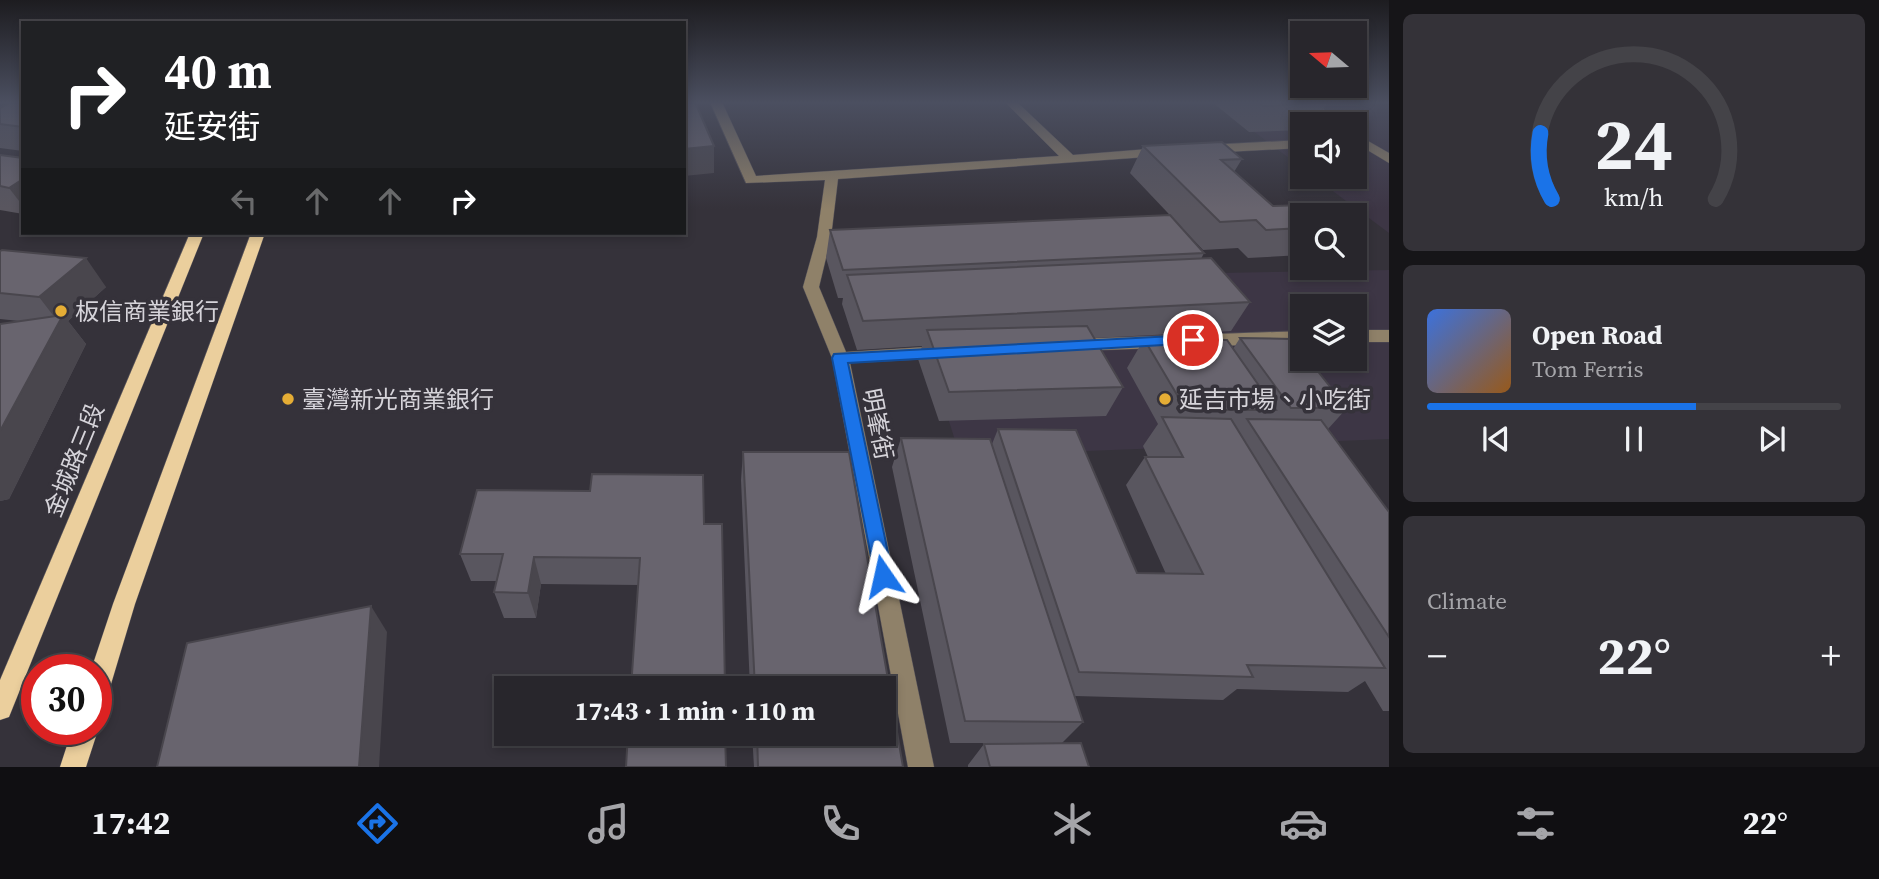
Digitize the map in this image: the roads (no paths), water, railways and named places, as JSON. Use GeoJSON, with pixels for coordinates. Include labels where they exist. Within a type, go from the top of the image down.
{"type":"FeatureCollection","features":[{"type":"Feature","properties":{"kind":"main road","name":"金城路三段"},"geometry":{"type":"LineString","coordinates":[[0,708],[196,235]]}},
{"type":"Feature","properties":{"kind":"main road"},"geometry":{"type":"LineString","coordinates":[[108,654],[257,235]]}},
{"type":"Feature","properties":{"kind":"main road"},"geometry":{"type":"LineString","coordinates":[[74,767],[81,745]]}},
{"type":"Feature","properties":{"kind":"street"},"geometry":{"type":"LineString","coordinates":[[732,138],[751,180],[1290,145]]}},
{"type":"Feature","properties":{"kind":"street"},"geometry":{"type":"LineString","coordinates":[[1048,138],[1069,158]]}},
{"type":"Feature","properties":{"kind":"street"},"geometry":{"type":"LineString","coordinates":[[1367,145],[1389,159]]}},
{"type":"Feature","properties":{"kind":"street","name":"明峯街"},"geometry":{"type":"LineString","coordinates":[[832,176],[824,236],[811,288],[840,358],[921,767]]}},
{"type":"Feature","properties":{"kind":"street"},"geometry":{"type":"LineString","coordinates":[[1367,336],[1389,336]]}},
{"type":"Feature","properties":{"kind":"street"},"geometry":{"type":"LineString","coordinates":[[1054,346],[1290,337]]}},
{"type":"Feature","properties":{"kind":"street"},"geometry":{"type":"LineString","coordinates":[[840,358],[958,351]]}},
{"type":"Feature","properties":{"kind":"place","name":"板信商業銀行"},"geometry":{"type":"Point","coordinates":[61,311]}},
{"type":"Feature","properties":{"kind":"place","name":"臺灣新光商業銀行"},"geometry":{"type":"Point","coordinates":[288,399]}},
{"type":"Feature","properties":{"kind":"place","name":"延吉市場、小吃街"},"geometry":{"type":"Point","coordinates":[1165,399]}}]}
